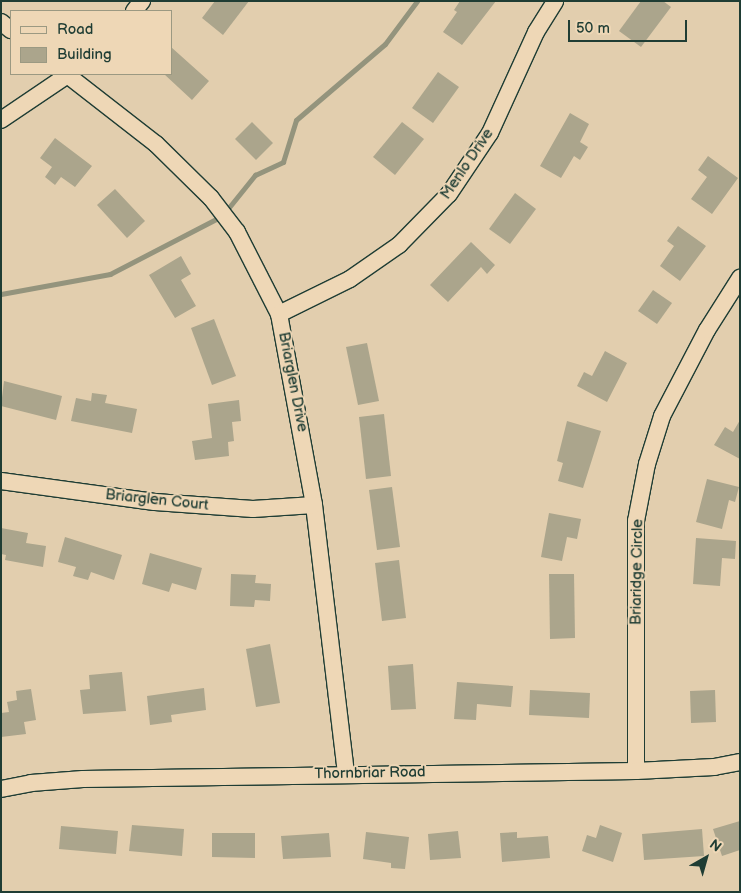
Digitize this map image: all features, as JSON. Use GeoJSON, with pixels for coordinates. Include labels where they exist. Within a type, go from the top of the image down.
{"type":"FeatureCollection","features":[{"type":"Feature","properties":{"kind":"street","name":"Menlo Drive"},"geometry":{"type":"LineString","coordinates":[[280,314],[350,279],[400,245],[449,194],[490,133],[536,32],[555,1]]}},
{"type":"Feature","properties":{"kind":"street"},"geometry":{"type":"LineString","coordinates":[[1,120],[67,75]]}},
{"type":"Feature","properties":{"kind":"street","name":"Briarglen Drive"},"geometry":{"type":"LineString","coordinates":[[69,75],[156,144],[211,198],[237,232],[280,314],[314,505],[346,773]]}},
{"type":"Feature","properties":{"kind":"street","name":"Briaridge Circle"},"geometry":{"type":"LineString","coordinates":[[636,771],[636,521],[646,464],[662,416],[707,330],[740,278]]}},
{"type":"Feature","properties":{"kind":"street","name":"Briarglen Court"},"geometry":{"type":"LineString","coordinates":[[1,481],[165,503],[252,509],[314,505]]}},
{"type":"Feature","properties":{"kind":"street","name":"Thornbriar Road"},"geometry":{"type":"LineString","coordinates":[[1,789],[31,783],[83,779],[346,773],[636,771],[714,767],[740,762]]}},
{"type":"Feature","properties":{"kind":"building"},"geometry":{"type":"Polygon","coordinates":[[[215,1],[249,1],[223,35],[202,18],[215,1]]]}},
{"type":"Feature","properties":{"kind":"building"},"geometry":{"type":"Polygon","coordinates":[[[460,1],[496,1],[462,45],[443,32],[457,12],[454,10],[460,1]]]}},
{"type":"Feature","properties":{"kind":"building"},"geometry":{"type":"Polygon","coordinates":[[[641,1],[663,1],[671,7],[641,47],[619,31],[641,1]]]}},
{"type":"Feature","properties":{"kind":"building"},"geometry":{"type":"Polygon","coordinates":[[[172,48],[209,81],[192,100],[165,75],[172,75],[172,48]]]}},
{"type":"Feature","properties":{"kind":"building"},"geometry":{"type":"Polygon","coordinates":[[[438,72],[459,87],[433,123],[412,108],[438,72]]]}},
{"type":"Feature","properties":{"kind":"building"},"geometry":{"type":"Polygon","coordinates":[[[570,113],[589,124],[580,142],[588,147],[580,160],[574,156],[561,178],[540,166],[570,113]]]}},
{"type":"Feature","properties":{"kind":"building"},"geometry":{"type":"Polygon","coordinates":[[[252,122],[273,143],[256,160],[235,139],[252,122]]]}},
{"type":"Feature","properties":{"kind":"building"},"geometry":{"type":"Polygon","coordinates":[[[402,122],[424,139],[395,175],[373,157],[402,122]]]}},
{"type":"Feature","properties":{"kind":"building"},"geometry":{"type":"Polygon","coordinates":[[[55,138],[92,166],[75,187],[61,177],[55,185],[45,177],[52,167],[40,158],[55,138]]]}},
{"type":"Feature","properties":{"kind":"building"},"geometry":{"type":"Polygon","coordinates":[[[708,156],[738,178],[712,214],[691,199],[707,177],[698,170],[708,156]]]}},
{"type":"Feature","properties":{"kind":"building"},"geometry":{"type":"Polygon","coordinates":[[[115,189],[145,221],[127,238],[97,205],[115,189]]]}},
{"type":"Feature","properties":{"kind":"building"},"geometry":{"type":"Polygon","coordinates":[[[515,193],[536,209],[510,244],[489,229],[515,193]]]}},
{"type":"Feature","properties":{"kind":"building"},"geometry":{"type":"Polygon","coordinates":[[[678,226],[706,246],[680,281],[660,266],[674,246],[667,241],[678,226]]]}},
{"type":"Feature","properties":{"kind":"building"},"geometry":{"type":"Polygon","coordinates":[[[471,242],[495,265],[487,274],[481,267],[448,302],[430,285],[471,242]]]}},
{"type":"Feature","properties":{"kind":"building"},"geometry":{"type":"Polygon","coordinates":[[[181,256],[191,274],[181,280],[196,306],[175,318],[149,275],[181,256]]]}},
{"type":"Feature","properties":{"kind":"building"},"geometry":{"type":"Polygon","coordinates":[[[653,290],[672,303],[657,324],[638,311],[653,290]]]}},
{"type":"Feature","properties":{"kind":"building"},"geometry":{"type":"Polygon","coordinates":[[[214,319],[236,376],[212,385],[191,328],[214,319]]]}},
{"type":"Feature","properties":{"kind":"building"},"geometry":{"type":"Polygon","coordinates":[[[367,343],[379,401],[358,405],[346,347],[367,343]]]}},
{"type":"Feature","properties":{"kind":"building"},"geometry":{"type":"Polygon","coordinates":[[[605,351],[627,363],[607,402],[577,386],[584,372],[592,376],[605,351]]]}},
{"type":"Feature","properties":{"kind":"building"},"geometry":{"type":"Polygon","coordinates":[[[4,381],[62,396],[56,420],[1,406],[4,381]]]}},
{"type":"Feature","properties":{"kind":"building"},"geometry":{"type":"Polygon","coordinates":[[[92,393],[107,395],[105,403],[137,409],[132,433],[71,421],[76,398],[91,401],[92,393]]]}},
{"type":"Feature","properties":{"kind":"building"},"geometry":{"type":"Polygon","coordinates":[[[239,400],[241,421],[232,422],[234,441],[228,442],[229,456],[195,460],[192,441],[212,438],[208,404],[239,400]]]}},
{"type":"Feature","properties":{"kind":"building"},"geometry":{"type":"Polygon","coordinates":[[[384,414],[391,476],[366,479],[359,417],[384,414]]]}},
{"type":"Feature","properties":{"kind":"building"},"geometry":{"type":"Polygon","coordinates":[[[740,420],[740,459],[714,445],[725,427],[733,432],[740,420]]]}},
{"type":"Feature","properties":{"kind":"building"},"geometry":{"type":"Polygon","coordinates":[[[567,421],[601,431],[583,488],[558,481],[563,463],[557,461],[567,421]]]}},
{"type":"Feature","properties":{"kind":"building"},"geometry":{"type":"Polygon","coordinates":[[[707,479],[739,487],[735,502],[729,500],[722,529],[696,522],[707,479]]]}},
{"type":"Feature","properties":{"kind":"building"},"geometry":{"type":"Polygon","coordinates":[[[392,487],[400,547],[377,550],[369,490],[392,487]]]}},
{"type":"Feature","properties":{"kind":"building"},"geometry":{"type":"Polygon","coordinates":[[[549,513],[581,519],[577,539],[567,537],[562,561],[541,557],[549,513]]]}},
{"type":"Feature","properties":{"kind":"building"},"geometry":{"type":"Polygon","coordinates":[[[1,528],[28,533],[26,543],[46,546],[43,567],[5,560],[6,555],[1,554],[1,528]]]}},
{"type":"Feature","properties":{"kind":"building"},"geometry":{"type":"Polygon","coordinates":[[[65,537],[122,555],[114,580],[91,572],[88,580],[73,576],[76,567],[58,562],[65,537]]]}},
{"type":"Feature","properties":{"kind":"building"},"geometry":{"type":"Polygon","coordinates":[[[696,538],[736,541],[735,559],[722,558],[720,586],[693,584],[696,538]]]}},
{"type":"Feature","properties":{"kind":"building"},"geometry":{"type":"Polygon","coordinates":[[[150,553],[202,568],[196,590],[172,583],[169,592],[142,584],[150,553]]]}},
{"type":"Feature","properties":{"kind":"building"},"geometry":{"type":"Polygon","coordinates":[[[399,560],[406,618],[382,621],[375,563],[399,560]]]}},
{"type":"Feature","properties":{"kind":"building"},"geometry":{"type":"Polygon","coordinates":[[[231,574],[256,575],[255,583],[271,584],[270,601],[255,600],[254,607],[230,606],[231,574]]]}},
{"type":"Feature","properties":{"kind":"building"},"geometry":{"type":"Polygon","coordinates":[[[549,574],[574,574],[575,638],[550,639],[549,574]]]}},
{"type":"Feature","properties":{"kind":"building"},"geometry":{"type":"Polygon","coordinates":[[[270,644],[280,703],[256,707],[246,649],[270,644]]]}},
{"type":"Feature","properties":{"kind":"building"},"geometry":{"type":"Polygon","coordinates":[[[413,664],[416,709],[391,710],[388,666],[413,664]]]}},
{"type":"Feature","properties":{"kind":"building"},"geometry":{"type":"Polygon","coordinates":[[[122,672],[126,711],[83,714],[80,690],[90,689],[89,675],[122,672]]]}},
{"type":"Feature","properties":{"kind":"building"},"geometry":{"type":"Polygon","coordinates":[[[457,682],[513,686],[511,707],[477,704],[476,720],[454,719],[457,682]]]}},
{"type":"Feature","properties":{"kind":"building"},"geometry":{"type":"Polygon","coordinates":[[[204,688],[206,710],[171,715],[172,722],[150,725],[147,696],[204,688]]]}},
{"type":"Feature","properties":{"kind":"building"},"geometry":{"type":"Polygon","coordinates":[[[31,689],[36,720],[24,722],[26,734],[1,737],[1,713],[9,712],[7,702],[17,700],[16,691],[31,689]]]}},
{"type":"Feature","properties":{"kind":"building"},"geometry":{"type":"Polygon","coordinates":[[[530,690],[590,693],[589,718],[529,715],[530,690]]]}},
{"type":"Feature","properties":{"kind":"building"},"geometry":{"type":"Polygon","coordinates":[[[715,690],[716,722],[691,723],[690,691],[715,690]]]}},
{"type":"Feature","properties":{"kind":"building"},"geometry":{"type":"Polygon","coordinates":[[[740,821],[740,850],[722,856],[713,829],[740,821]]]}},
{"type":"Feature","properties":{"kind":"building"},"geometry":{"type":"Polygon","coordinates":[[[132,825],[184,829],[182,856],[129,851],[132,825]]]}},
{"type":"Feature","properties":{"kind":"building"},"geometry":{"type":"Polygon","coordinates":[[[600,825],[622,833],[613,862],[582,851],[587,835],[596,838],[600,825]]]}},
{"type":"Feature","properties":{"kind":"building"},"geometry":{"type":"Polygon","coordinates":[[[61,826],[118,831],[116,854],[59,849],[61,826]]]}},
{"type":"Feature","properties":{"kind":"building"},"geometry":{"type":"Polygon","coordinates":[[[702,829],[704,856],[644,860],[642,834],[702,829]]]}},
{"type":"Feature","properties":{"kind":"building"},"geometry":{"type":"Polygon","coordinates":[[[458,831],[461,858],[430,860],[428,834],[458,831]]]}},
{"type":"Feature","properties":{"kind":"building"},"geometry":{"type":"Polygon","coordinates":[[[366,832],[409,837],[405,869],[391,868],[391,863],[363,859],[366,832]]]}},
{"type":"Feature","properties":{"kind":"building"},"geometry":{"type":"Polygon","coordinates":[[[517,832],[517,838],[548,836],[550,858],[502,862],[500,833],[517,832]]]}},
{"type":"Feature","properties":{"kind":"building"},"geometry":{"type":"Polygon","coordinates":[[[212,833],[255,833],[255,858],[212,857],[212,833]]]}},
{"type":"Feature","properties":{"kind":"building"},"geometry":{"type":"Polygon","coordinates":[[[329,833],[331,857],[283,859],[281,836],[329,833]]]}},
{"type":"Feature","properties":{"kind":"waterway"},"geometry":{"type":"LineString","coordinates":[[1,294],[110,274],[222,216],[255,175],[283,162],[296,120],[385,44],[417,1]]}}]}
